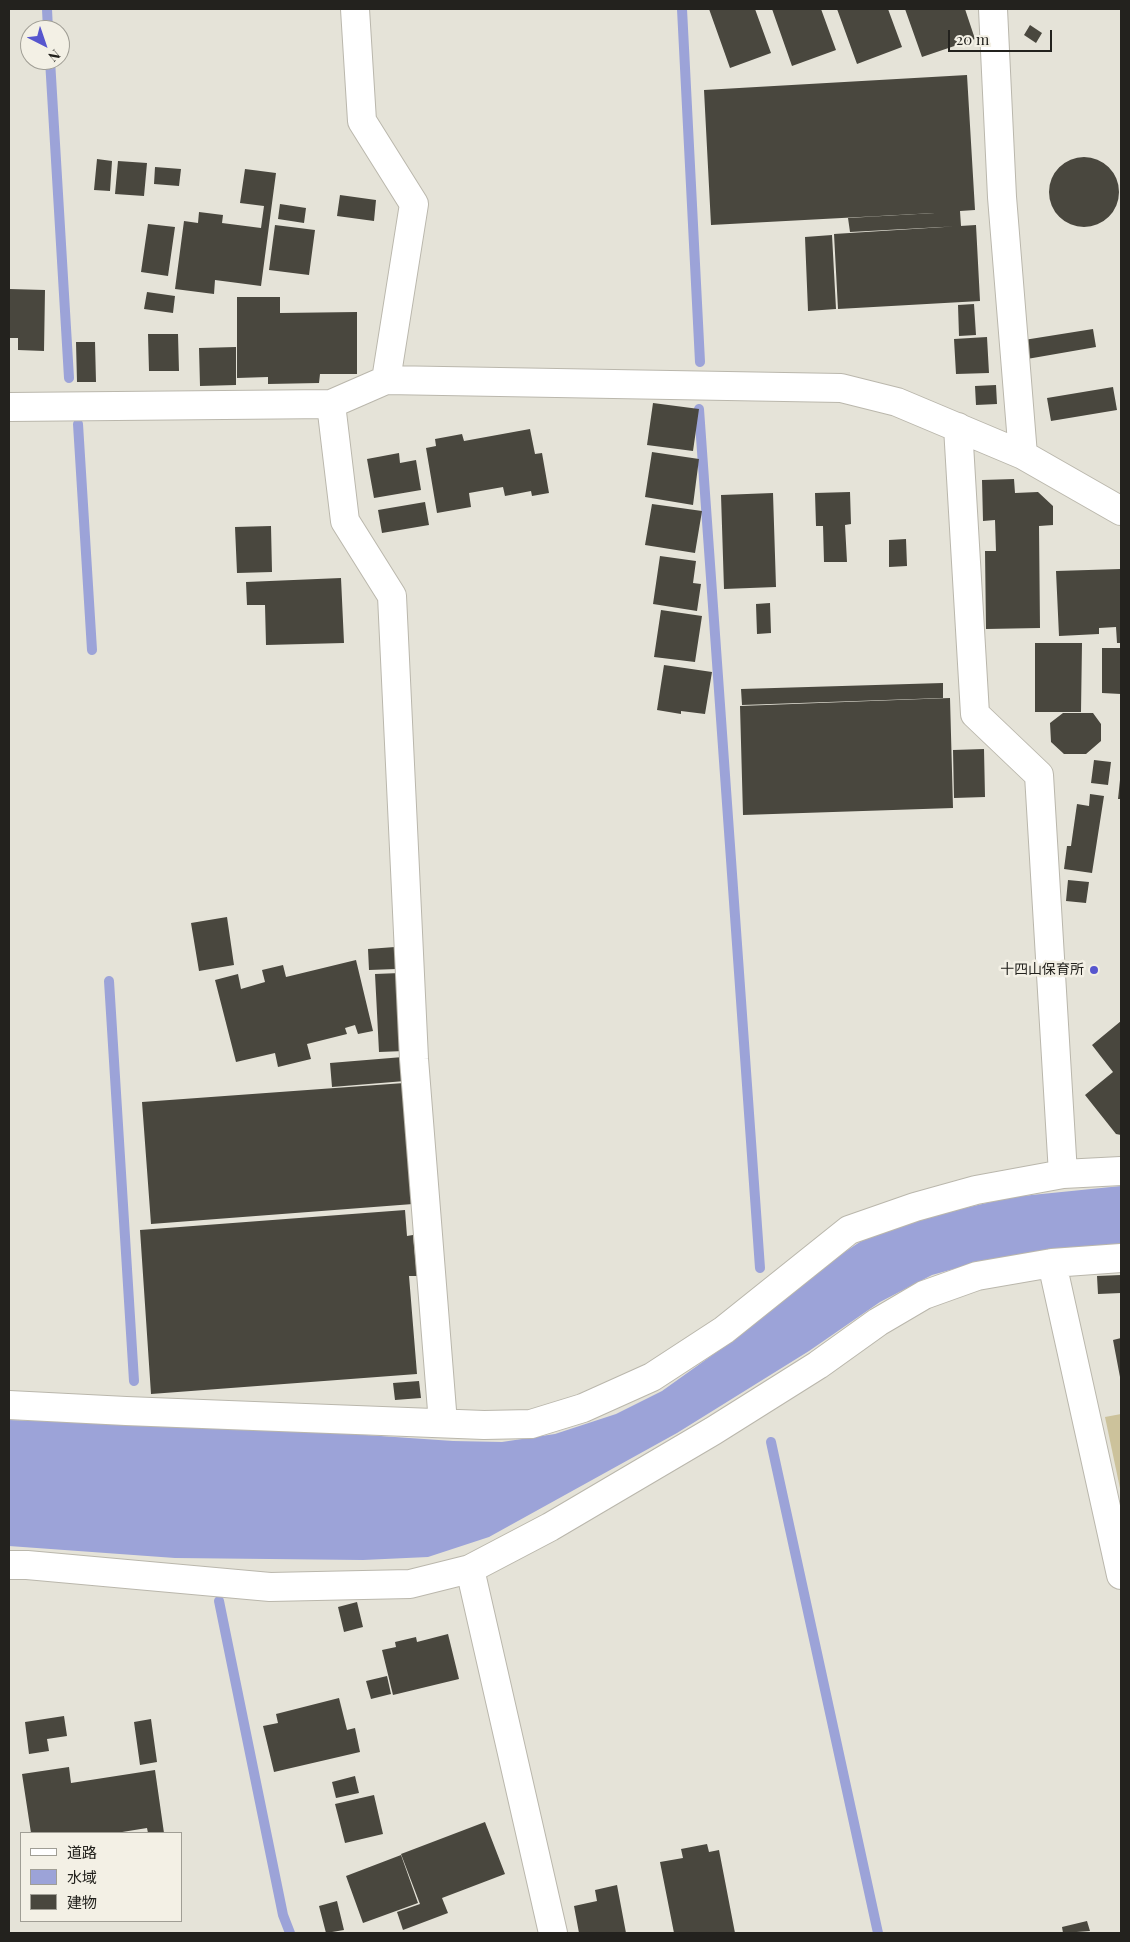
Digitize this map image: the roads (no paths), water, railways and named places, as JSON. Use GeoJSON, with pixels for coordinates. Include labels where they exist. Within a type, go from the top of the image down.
{"type":"FeatureCollection","features":[{"type":"Feature","properties":{"kind":"street"},"geometry":{"type":"LineString","coordinates":[[355,9],[362,121],[414,204],[386,380]]}},
{"type":"Feature","properties":{"kind":"street"},"geometry":{"type":"LineString","coordinates":[[993,9],[1002,197],[1023,455]]}},
{"type":"Feature","properties":{"kind":"street"},"geometry":{"type":"LineString","coordinates":[[9,407],[331,404],[386,380],[841,388],[897,402],[1023,455],[1121,512]]}},
{"type":"Feature","properties":{"kind":"street"},"geometry":{"type":"LineString","coordinates":[[331,404],[345,521],[392,596],[414,1059],[442,1423]]}},
{"type":"Feature","properties":{"kind":"street"},"geometry":{"type":"LineString","coordinates":[[958,427],[975,714],[1039,775],[1063,1174]]}},
{"type":"Feature","properties":{"kind":"street"},"geometry":{"type":"LineString","coordinates":[[9,1404],[126,1412],[484,1426],[531,1424],[583,1408],[652,1377],[724,1330],[849,1230],[916,1207],[976,1190],[1063,1174],[1121,1171]]}},
{"type":"Feature","properties":{"kind":"street"},"geometry":{"type":"LineString","coordinates":[[9,1565],[27,1565],[270,1587],[410,1584],[470,1569],[550,1527],[713,1431],[818,1365],[878,1322],[924,1294],[978,1276],[1052,1263],[1121,1258]]}},
{"type":"Feature","properties":{"kind":"street"},"geometry":{"type":"LineString","coordinates":[[1052,1263],[1121,1575]]}},
{"type":"Feature","properties":{"kind":"street"},"geometry":{"type":"LineString","coordinates":[[470,1569],[553,1933]]}},
{"type":"Feature","properties":{"kind":"water"},"geometry":{"type":"Polygon","coordinates":[[[1121,1186],[1121,1246],[986,1260],[932,1275],[880,1302],[809,1351],[677,1433],[489,1537],[428,1557],[363,1560],[175,1558],[9,1546],[9,1420],[264,1428],[453,1441],[502,1442],[555,1434],[616,1414],[662,1391],[725,1346],[831,1261],[869,1236],[914,1220],[1012,1197],[1121,1186]]]}},
{"type":"Feature","properties":{"kind":"waterway"},"geometry":{"type":"LineString","coordinates":[[47,9],[48,20]]}},
{"type":"Feature","properties":{"kind":"waterway"},"geometry":{"type":"LineString","coordinates":[[682,9],[700,362]]}},
{"type":"Feature","properties":{"kind":"waterway"},"geometry":{"type":"LineString","coordinates":[[51,70],[69,378]]}},
{"type":"Feature","properties":{"kind":"waterway"},"geometry":{"type":"LineString","coordinates":[[699,409],[760,1268]]}},
{"type":"Feature","properties":{"kind":"waterway"},"geometry":{"type":"LineString","coordinates":[[78,424],[92,650]]}},
{"type":"Feature","properties":{"kind":"waterway"},"geometry":{"type":"LineString","coordinates":[[109,981],[134,1381]]}},
{"type":"Feature","properties":{"kind":"waterway"},"geometry":{"type":"LineString","coordinates":[[771,1442],[878,1933]]}},
{"type":"Feature","properties":{"kind":"waterway"},"geometry":{"type":"LineString","coordinates":[[219,1601],[283,1915],[290,1933]]}},
{"type":"Feature","properties":{"kind":"place","name":"十四山保育所"},"geometry":{"type":"Point","coordinates":[1094,970]}}]}
